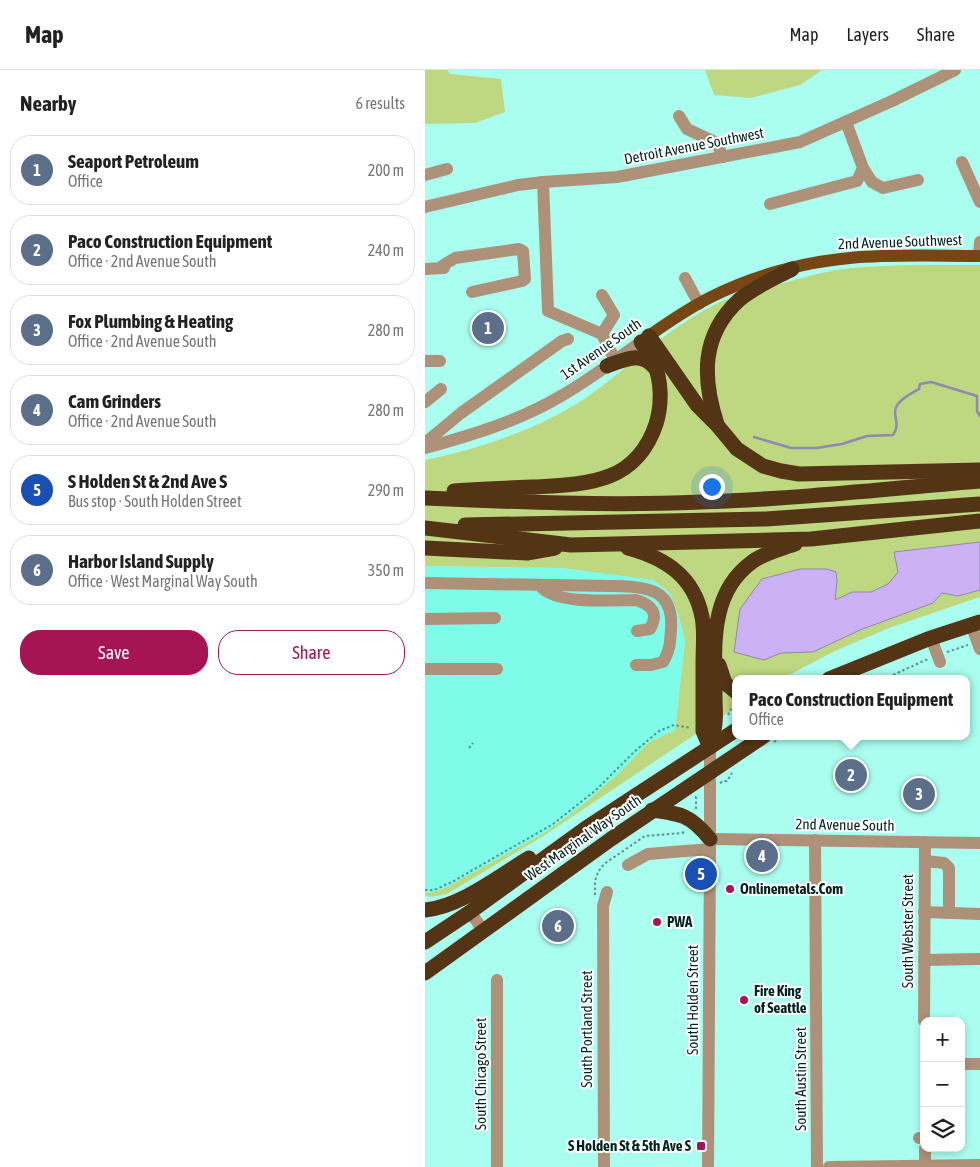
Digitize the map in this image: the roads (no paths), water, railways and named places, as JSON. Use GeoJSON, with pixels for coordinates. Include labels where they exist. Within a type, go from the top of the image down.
{"type":"FeatureCollection","features":[{"type":"Feature","properties":{"kind":"highway"},"geometry":{"type":"LineString","coordinates":[[717,425],[709,396],[707,376],[709,350],[718,327],[740,300],[792,269]]}},
{"type":"Feature","properties":{"kind":"highway"},"geometry":{"type":"LineString","coordinates":[[645,339],[697,405],[737,449],[763,466],[799,474],[980,470]]}},
{"type":"Feature","properties":{"kind":"highway"},"geometry":{"type":"LineString","coordinates":[[425,492],[579,484],[593,482],[616,473],[637,457],[646,446],[653,433],[660,404],[660,391],[656,370],[645,339]]}},
{"type":"Feature","properties":{"kind":"highway"},"geometry":{"type":"LineString","coordinates":[[611,363],[637,358],[649,361],[656,370]]}},
{"type":"Feature","properties":{"kind":"highway"},"geometry":{"type":"LineString","coordinates":[[425,498],[522,502],[699,502],[759,500],[980,481]]}},
{"type":"Feature","properties":{"kind":"highway"},"geometry":{"type":"LineString","coordinates":[[425,527],[766,519],[980,504]]}},
{"type":"Feature","properties":{"kind":"highway"},"geometry":{"type":"LineString","coordinates":[[425,527],[571,545],[811,539],[980,521]]}},
{"type":"Feature","properties":{"kind":"highway"},"geometry":{"type":"LineString","coordinates":[[710,747],[715,723],[716,624],[719,607],[726,591],[737,575],[753,561],[776,550],[811,539]]}},
{"type":"Feature","properties":{"kind":"highway"},"geometry":{"type":"LineString","coordinates":[[615,544],[661,560],[674,568],[691,589],[702,617],[703,731],[710,747]]}},
{"type":"Feature","properties":{"kind":"highway"},"geometry":{"type":"LineString","coordinates":[[425,548],[527,553],[571,545]]}},
{"type":"Feature","properties":{"kind":"highway"},"geometry":{"type":"LineString","coordinates":[[840,675],[931,638],[976,624]]}},
{"type":"Feature","properties":{"kind":"highway"},"geometry":{"type":"LineString","coordinates":[[715,649],[725,683],[732,689]]}},
{"type":"Feature","properties":{"kind":"highway"},"geometry":{"type":"LineString","coordinates":[[854,675],[872,663]]}},
{"type":"Feature","properties":{"kind":"highway","name":"West Marginal Way South"},"geometry":{"type":"LineString","coordinates":[[425,942],[470,912],[586,828],[710,747],[731,724]]}},
{"type":"Feature","properties":{"kind":"highway","name":"West Marginal Way South"},"geometry":{"type":"LineString","coordinates":[[425,974],[483,930],[652,810],[758,740]]}},
{"type":"Feature","properties":{"kind":"highway"},"geometry":{"type":"LineString","coordinates":[[652,810],[678,814],[691,819],[710,844]]}},
{"type":"Feature","properties":{"kind":"highway"},"geometry":{"type":"LineString","coordinates":[[425,910],[442,908],[449,905],[539,852],[586,828]]}},
{"type":"Feature","properties":{"kind":"main road","name":"2nd Avenue Southwest"},"geometry":{"type":"LineString","coordinates":[[792,269],[850,258],[980,256]]}},
{"type":"Feature","properties":{"kind":"main road","name":"1st Avenue South"},"geometry":{"type":"LineString","coordinates":[[645,339],[699,304],[741,284],[792,269]]}},
{"type":"Feature","properties":{"kind":"street","name":"Detroit Avenue Southwest"},"geometry":{"type":"LineString","coordinates":[[425,207],[517,186],[543,182],[617,178],[800,142],[955,70]]}},
{"type":"Feature","properties":{"kind":"street"},"geometry":{"type":"LineString","coordinates":[[679,116],[687,129],[717,143],[723,157]]}},
{"type":"Feature","properties":{"kind":"street"},"geometry":{"type":"LineString","coordinates":[[846,122],[863,168],[871,182],[883,188],[917,180]]}},
{"type":"Feature","properties":{"kind":"street"},"geometry":{"type":"LineString","coordinates":[[962,162],[980,202]]}},
{"type":"Feature","properties":{"kind":"street"},"geometry":{"type":"LineString","coordinates":[[770,204],[857,181],[863,168]]}},
{"type":"Feature","properties":{"kind":"street"},"geometry":{"type":"LineString","coordinates":[[425,175],[447,169]]}},
{"type":"Feature","properties":{"kind":"street"},"geometry":{"type":"LineString","coordinates":[[543,182],[548,311],[602,334]]}},
{"type":"Feature","properties":{"kind":"street"},"geometry":{"type":"LineString","coordinates":[[980,242],[980,256]]}},
{"type":"Feature","properties":{"kind":"street"},"geometry":{"type":"LineString","coordinates":[[425,269],[443,267],[455,258],[519,249],[523,251],[525,279],[472,292]]}},
{"type":"Feature","properties":{"kind":"street"},"geometry":{"type":"LineString","coordinates":[[685,278],[699,304]]}},
{"type":"Feature","properties":{"kind":"street"},"geometry":{"type":"LineString","coordinates":[[601,295],[614,315],[602,334],[611,363]]}},
{"type":"Feature","properties":{"kind":"street","name":"1st Avenue South"},"geometry":{"type":"LineString","coordinates":[[425,448],[472,435],[515,419],[562,396],[645,339]]}},
{"type":"Feature","properties":{"kind":"street"},"geometry":{"type":"LineString","coordinates":[[425,443],[461,413],[562,342],[568,340]]}},
{"type":"Feature","properties":{"kind":"street"},"geometry":{"type":"LineString","coordinates":[[425,361],[440,361]]}},
{"type":"Feature","properties":{"kind":"street"},"geometry":{"type":"LineString","coordinates":[[425,402],[441,389]]}},
{"type":"Feature","properties":{"kind":"street"},"geometry":{"type":"LineString","coordinates":[[425,583],[636,586],[649,589],[661,595],[669,606],[671,624],[669,651],[663,662],[651,665],[637,665]]}},
{"type":"Feature","properties":{"kind":"street"},"geometry":{"type":"LineString","coordinates":[[542,585],[545,591],[565,598],[636,600],[645,602],[654,612],[654,622],[650,629],[637,631]]}},
{"type":"Feature","properties":{"kind":"street"},"geometry":{"type":"LineString","coordinates":[[425,618],[495,618]]}},
{"type":"Feature","properties":{"kind":"street"},"geometry":{"type":"LineString","coordinates":[[976,624],[980,649]]}},
{"type":"Feature","properties":{"kind":"street"},"geometry":{"type":"LineString","coordinates":[[931,638],[940,662]]}},
{"type":"Feature","properties":{"kind":"street"},"geometry":{"type":"LineString","coordinates":[[425,670],[497,669]]}},
{"type":"Feature","properties":{"kind":"street","name":"South Holden Street"},"geometry":{"type":"LineString","coordinates":[[708,1167],[710,747]]}},
{"type":"Feature","properties":{"kind":"street","name":"2nd Avenue South"},"geometry":{"type":"LineString","coordinates":[[628,865],[648,854],[710,844],[815,840],[980,843]]}},
{"type":"Feature","properties":{"kind":"street","name":"South Austin Street"},"geometry":{"type":"LineString","coordinates":[[815,840],[817,1167]]}},
{"type":"Feature","properties":{"kind":"street","name":"South Webster Street"},"geometry":{"type":"LineString","coordinates":[[924,1017],[925,842]]}},
{"type":"Feature","properties":{"kind":"street"},"geometry":{"type":"LineString","coordinates":[[925,861],[944,863],[949,868],[949,912]]}},
{"type":"Feature","properties":{"kind":"street","name":"South Portland Street"},"geometry":{"type":"LineString","coordinates":[[604,1167],[603,906],[607,892]]}},
{"type":"Feature","properties":{"kind":"street"},"geometry":{"type":"LineString","coordinates":[[470,912],[483,930]]}},
{"type":"Feature","properties":{"kind":"street"},"geometry":{"type":"LineString","coordinates":[[925,912],[980,914]]}},
{"type":"Feature","properties":{"kind":"street"},"geometry":{"type":"LineString","coordinates":[[924,960],[980,960]]}},
{"type":"Feature","properties":{"kind":"street","name":"South Chicago Street"},"geometry":{"type":"LineString","coordinates":[[497,980],[497,1167]]}},
{"type":"Feature","properties":{"kind":"street"},"geometry":{"type":"LineString","coordinates":[[965,1064],[980,1064]]}},
{"type":"Feature","properties":{"kind":"street"},"geometry":{"type":"LineString","coordinates":[[923,1152],[925,1166]]}},
{"type":"Feature","properties":{"kind":"street"},"geometry":{"type":"LineString","coordinates":[[829,1167],[980,1165]]}},
{"type":"Feature","properties":{"kind":"waterway"},"geometry":{"type":"LineString","coordinates":[[754,437],[791,448],[816,448],[842,444],[867,436],[893,435],[896,426],[895,411],[898,404],[919,389],[920,384],[931,382],[977,396],[977,411],[980,416]]}},
{"type":"Feature","properties":{"kind":"place","name":"Seaport Petroleum"},"geometry":{"type":"Point","coordinates":[488,328]}},
{"type":"Feature","properties":{"kind":"place","name":"Paco Construction Equipment"},"geometry":{"type":"Point","coordinates":[851,775]}},
{"type":"Feature","properties":{"kind":"place","name":"Fox Plumbing & Heating"},"geometry":{"type":"Point","coordinates":[919,794]}},
{"type":"Feature","properties":{"kind":"place","name":"Cam Grinders"},"geometry":{"type":"Point","coordinates":[762,856]}},
{"type":"Feature","properties":{"kind":"place","name":"S Holden St & 2nd Ave S"},"geometry":{"type":"Point","coordinates":[701,874]}},
{"type":"Feature","properties":{"kind":"place","name":"Onlinemetals.Com"},"geometry":{"type":"Point","coordinates":[730,889]}},
{"type":"Feature","properties":{"kind":"place","name":"PWA"},"geometry":{"type":"Point","coordinates":[657,922]}},
{"type":"Feature","properties":{"kind":"place","name":"Harbor Island Supply"},"geometry":{"type":"Point","coordinates":[558,926]}},
{"type":"Feature","properties":{"kind":"place","name":"Fire King of Seattle"},"geometry":{"type":"Point","coordinates":[744,1000]}},
{"type":"Feature","properties":{"kind":"place","name":"S Holden St & 5th Ave S"},"geometry":{"type":"Point","coordinates":[701,1146]}}]}
